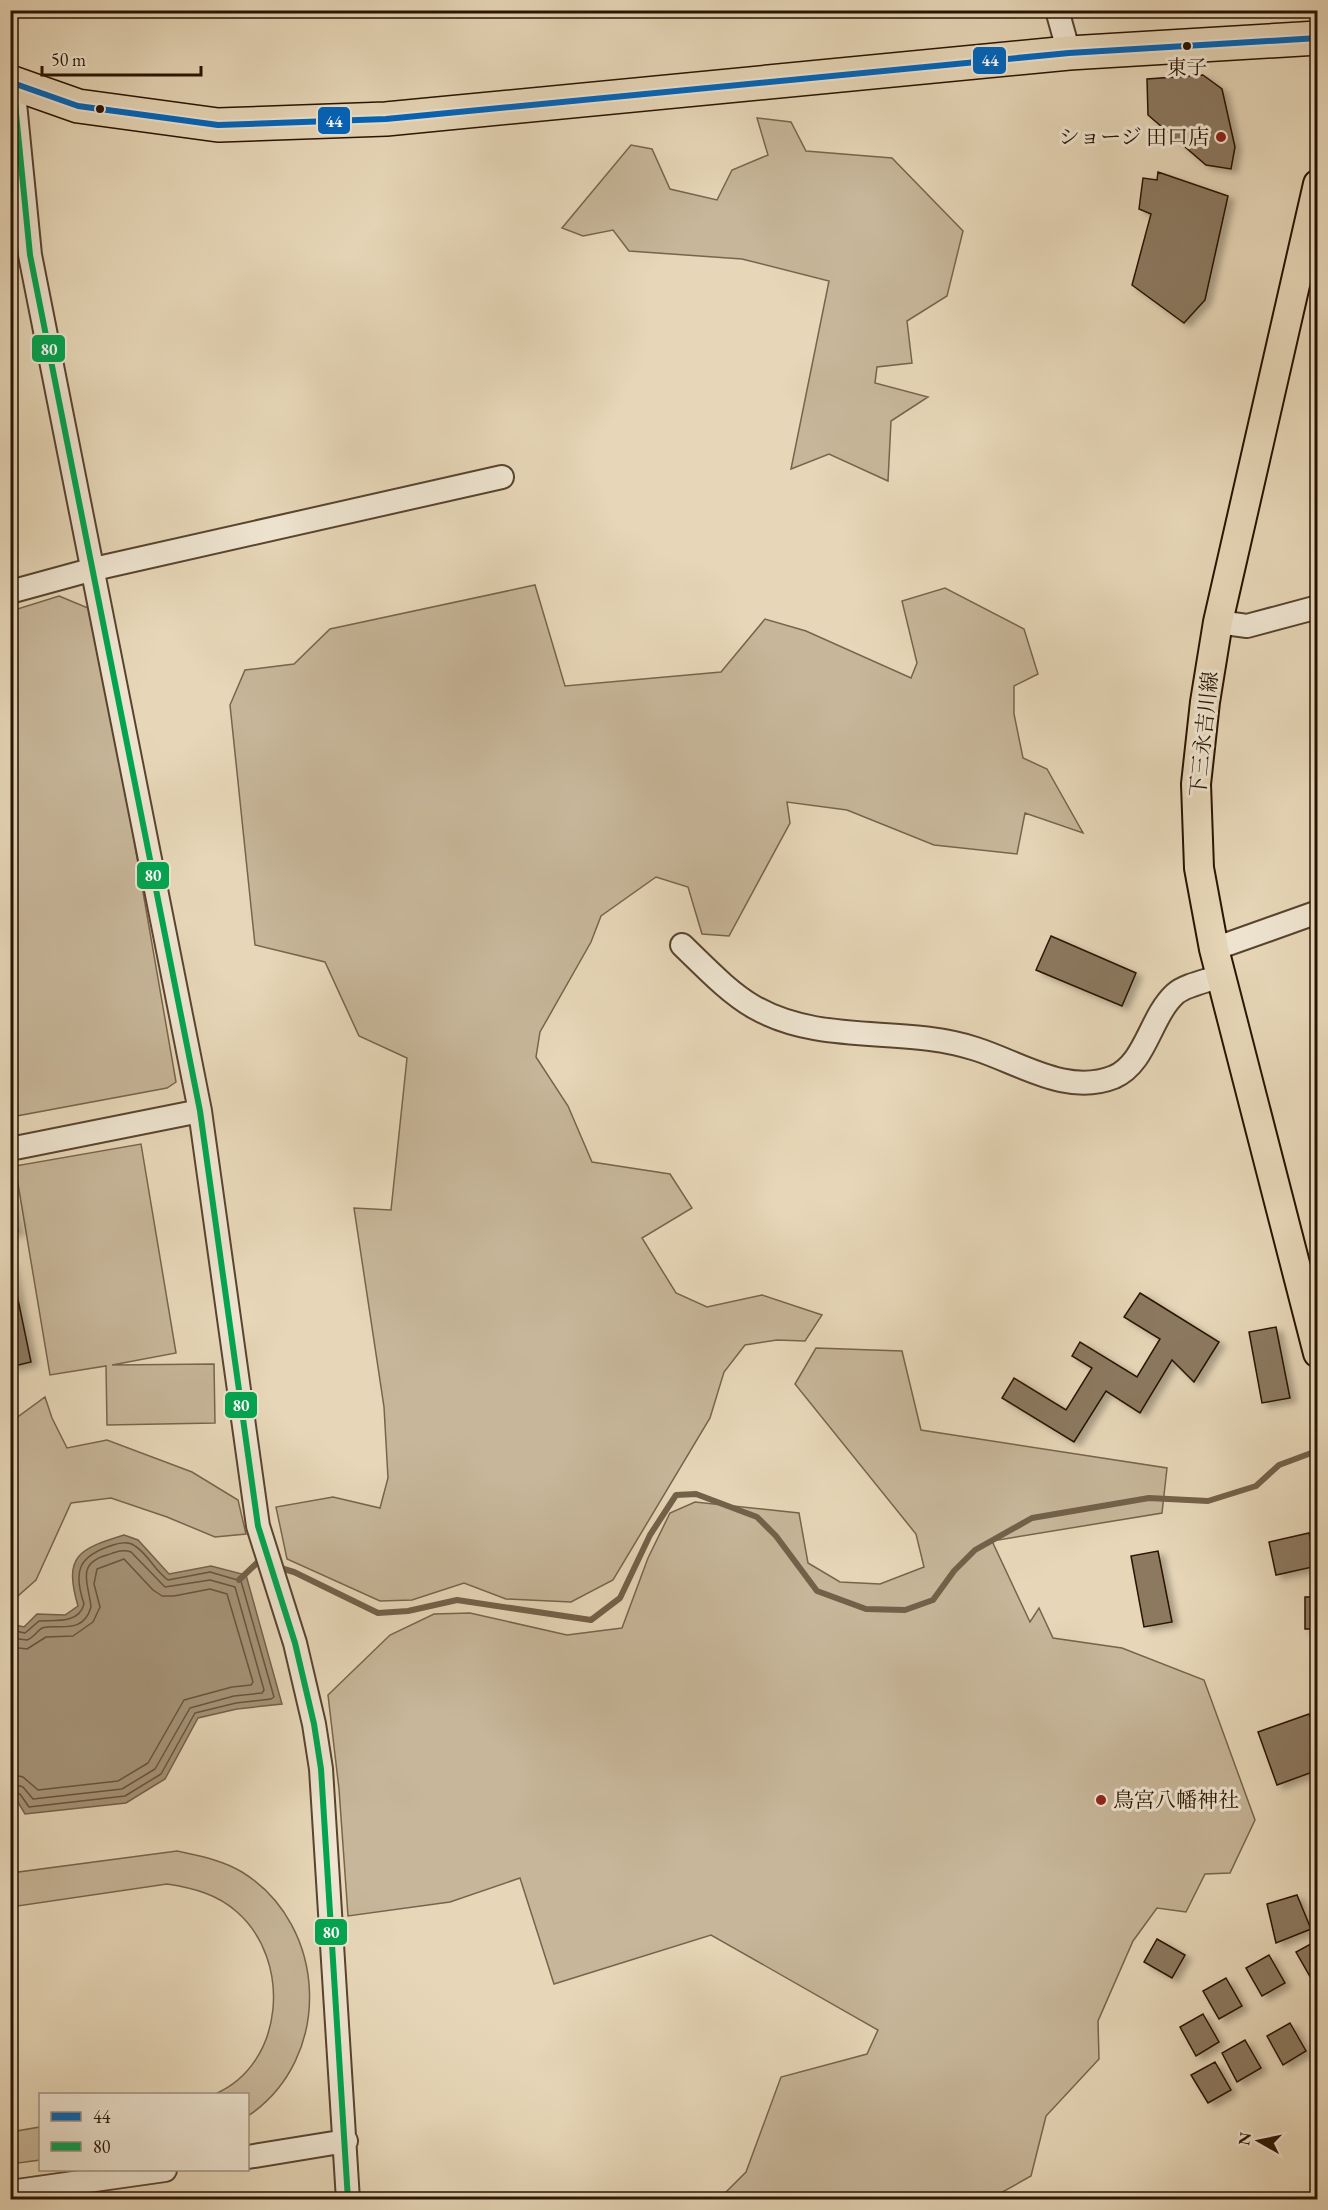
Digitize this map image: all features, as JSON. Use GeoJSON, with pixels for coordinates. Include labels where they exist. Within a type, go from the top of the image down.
{"type":"FeatureCollection","features":[{"type":"Feature","properties":{"kind":"highway"},"geometry":{"type":"LineString","coordinates":[[12,83],[78,106],[218,125],[386,119],[1069,53],[1317,38]]}},
{"type":"Feature","properties":{"kind":"main road","name":"下三永吉川線"},"geometry":{"type":"LineString","coordinates":[[1317,184],[1218,622],[1196,784],[1199,868],[1214,949],[1317,1353]]}},
{"type":"Feature","properties":{"kind":"street"},"geometry":{"type":"LineString","coordinates":[[1057,10],[1069,53]]}},
{"type":"Feature","properties":{"kind":"street"},"geometry":{"type":"LineString","coordinates":[[12,83],[30,255],[200,1111],[258,1526],[300,1666],[314,1724],[321,1769],[348,2199]]}},
{"type":"Feature","properties":{"kind":"street"},"geometry":{"type":"LineString","coordinates":[[10,592],[94,569],[502,477]]}},
{"type":"Feature","properties":{"kind":"street"},"geometry":{"type":"LineString","coordinates":[[1218,622],[1247,626],[1317,607]]}},
{"type":"Feature","properties":{"kind":"street"},"geometry":{"type":"LineString","coordinates":[[1214,949],[1317,912]]}},
{"type":"Feature","properties":{"kind":"street"},"geometry":{"type":"LineString","coordinates":[[682,945],[754,1007],[795,1024],[853,1034],[899,1034],[974,1048],[1068,1083],[1094,1084],[1116,1076],[1134,1062],[1163,1008],[1176,992],[1221,976]]}},
{"type":"Feature","properties":{"kind":"street"},"geometry":{"type":"LineString","coordinates":[[10,1149],[200,1111]]}},
{"type":"Feature","properties":{"kind":"street"},"geometry":{"type":"LineString","coordinates":[[249,2157],[346,2141]]}},
{"type":"Feature","properties":{"kind":"street"},"geometry":{"type":"LineString","coordinates":[[10,2192],[152,2171]]}},
{"type":"Feature","properties":{"kind":"shaded area"},"geometry":{"type":"Polygon","coordinates":[[[757,118],[791,122],[806,151],[892,158],[963,231],[947,296],[907,321],[912,363],[877,367],[875,383],[928,397],[891,421],[888,481],[829,454],[791,469],[829,281],[742,259],[629,251],[613,230],[583,236],[562,228],[631,145],[652,149],[670,189],[717,200],[732,170],[768,155],[757,118]]]}},
{"type":"Feature","properties":{"kind":"shaded area"},"geometry":{"type":"Polygon","coordinates":[[[535,585],[565,686],[721,672],[765,619],[806,631],[911,678],[917,663],[902,601],[945,588],[1024,629],[1038,674],[1014,686],[1014,714],[1023,758],[1047,769],[1083,833],[1025,813],[1017,854],[934,845],[847,810],[787,802],[790,823],[729,936],[702,934],[688,887],[656,877],[601,916],[591,942],[540,1032],[536,1057],[568,1106],[592,1162],[670,1174],[692,1208],[642,1238],[676,1293],[707,1307],[762,1295],[822,1315],[805,1341],[777,1340],[745,1345],[724,1372],[710,1418],[613,1580],[571,1602],[506,1599],[464,1583],[412,1600],[380,1601],[287,1559],[276,1507],[333,1497],[380,1508],[388,1478],[384,1407],[354,1208],[391,1210],[407,1058],[359,1036],[325,962],[255,945],[230,705],[245,670],[294,664],[330,629],[535,585]]]}},
{"type":"Feature","properties":{"kind":"shaded area"},"geometry":{"type":"Polygon","coordinates":[[[59,596],[88,608],[123,777],[176,1082],[167,1088],[11,1117],[11,611],[59,596]]]}},
{"type":"Feature","properties":{"kind":"shaded area"},"geometry":{"type":"Polygon","coordinates":[[[141,1144],[176,1353],[112,1365],[214,1364],[215,1423],[107,1425],[106,1366],[50,1375],[15,1166],[141,1144]]]}},
{"type":"Feature","properties":{"kind":"shaded area"},"geometry":{"type":"Polygon","coordinates":[[[816,1348],[902,1351],[921,1430],[1167,1468],[1162,1513],[992,1541],[1030,1622],[1039,1608],[1053,1638],[1122,1648],[1204,1680],[1255,1820],[1230,1873],[1205,1874],[1186,1912],[1157,1908],[1133,1941],[1098,2021],[1099,2059],[1046,2116],[1031,2176],[990,2199],[719,2199],[746,2172],[781,2077],[867,2054],[878,2030],[711,1935],[554,1984],[520,1878],[450,1902],[348,1916],[339,1789],[328,1695],[390,1635],[434,1614],[470,1613],[567,1635],[622,1628],[648,1558],[670,1513],[695,1502],[799,1513],[808,1563],[840,1582],[880,1584],[924,1567],[916,1534],[795,1384],[816,1348]]]}},
{"type":"Feature","properties":{"kind":"shaded area"},"geometry":{"type":"Polygon","coordinates":[[[45,1397],[52,1418],[67,1448],[107,1440],[192,1472],[238,1500],[246,1534],[215,1537],[167,1517],[111,1498],[71,1503],[36,1580],[11,1602],[11,1422],[45,1397]]]}},
{"type":"Feature","properties":{"kind":"shaded area"},"geometry":{"type":"Polygon","coordinates":[[[177,1851],[227,1864],[242,1872],[271,1896],[292,1925],[305,1958],[310,1993],[306,2028],[295,2061],[276,2091],[249,2115],[249,2093],[217,2093],[238,2080],[256,2060],[267,2036],[273,2010],[273,1983],[267,1956],[255,1932],[237,1912],[204,1893],[167,1884],[11,1907],[11,1873],[177,1851]]]}},
{"type":"Feature","properties":{"kind":"shaded area"},"geometry":{"type":"Polygon","coordinates":[[[39,2127],[39,2160],[11,2164],[11,2132],[39,2127]]]}},
{"type":"Feature","properties":{"kind":"water"},"geometry":{"type":"Polygon","coordinates":[[[124,1535],[138,1540],[169,1574],[211,1566],[246,1575],[282,1704],[237,1709],[198,1718],[165,1779],[126,1803],[25,1814],[11,1795],[11,1624],[24,1627],[37,1614],[65,1615],[78,1606],[73,1575],[78,1557],[96,1545],[124,1535]]]}},
{"type":"Feature","properties":{"kind":"building"},"geometry":{"type":"Polygon","coordinates":[[[1203,75],[1222,89],[1235,147],[1231,169],[1206,165],[1148,115],[1147,79],[1203,75]]]}},
{"type":"Feature","properties":{"kind":"building"},"geometry":{"type":"Polygon","coordinates":[[[1158,172],[1228,196],[1205,300],[1184,323],[1132,285],[1151,214],[1139,209],[1143,178],[1157,180],[1158,172]]]}},
{"type":"Feature","properties":{"kind":"building"},"geometry":{"type":"Polygon","coordinates":[[[1051,936],[1136,973],[1122,1006],[1036,970],[1051,936]]]}},
{"type":"Feature","properties":{"kind":"building"},"geometry":{"type":"Polygon","coordinates":[[[10,1191],[18,1231],[10,1233],[10,1191]]]}},
{"type":"Feature","properties":{"kind":"building"},"geometry":{"type":"Polygon","coordinates":[[[10,1261],[31,1362],[10,1367],[10,1261]]]}},
{"type":"Feature","properties":{"kind":"building"},"geometry":{"type":"Polygon","coordinates":[[[1140,1293],[1219,1342],[1194,1382],[1172,1360],[1140,1413],[1106,1391],[1074,1442],[1002,1398],[1014,1378],[1066,1410],[1092,1368],[1072,1356],[1080,1342],[1137,1377],[1160,1339],[1124,1317],[1140,1293]]]}},
{"type":"Feature","properties":{"kind":"building"},"geometry":{"type":"Polygon","coordinates":[[[1276,1327],[1290,1398],[1262,1403],[1249,1332],[1276,1327]]]}},
{"type":"Feature","properties":{"kind":"building"},"geometry":{"type":"Polygon","coordinates":[[[1309,1533],[1317,1566],[1276,1575],[1269,1542],[1309,1533]]]}},
{"type":"Feature","properties":{"kind":"building"},"geometry":{"type":"Polygon","coordinates":[[[1158,1551],[1172,1622],[1144,1627],[1131,1556],[1158,1551]]]}},
{"type":"Feature","properties":{"kind":"building"},"geometry":{"type":"Polygon","coordinates":[[[1305,1597],[1318,1597],[1318,1629],[1305,1629],[1305,1597]]]}},
{"type":"Feature","properties":{"kind":"building"},"geometry":{"type":"Polygon","coordinates":[[[1309,1714],[1318,1737],[1318,1770],[1277,1785],[1258,1732],[1309,1714]]]}},
{"type":"Feature","properties":{"kind":"building"},"geometry":{"type":"Polygon","coordinates":[[[1297,1895],[1311,1929],[1276,1943],[1267,1904],[1297,1895]]]}},
{"type":"Feature","properties":{"kind":"building"},"geometry":{"type":"Polygon","coordinates":[[[1157,1939],[1185,1955],[1172,1978],[1144,1962],[1157,1939]]]}},
{"type":"Feature","properties":{"kind":"building"},"geometry":{"type":"Polygon","coordinates":[[[1318,1940],[1318,1977],[1312,1980],[1296,1952],[1318,1940]]]}},
{"type":"Feature","properties":{"kind":"building"},"geometry":{"type":"Polygon","coordinates":[[[1269,1955],[1285,1983],[1262,1996],[1246,1968],[1269,1955]]]}},
{"type":"Feature","properties":{"kind":"building"},"geometry":{"type":"Polygon","coordinates":[[[1226,1978],[1242,2006],[1219,2019],[1203,1991],[1226,1978]]]}},
{"type":"Feature","properties":{"kind":"building"},"geometry":{"type":"Polygon","coordinates":[[[1318,2002],[1318,2017],[1311,2006],[1318,2002]]]}},
{"type":"Feature","properties":{"kind":"building"},"geometry":{"type":"Polygon","coordinates":[[[1203,2014],[1219,2042],[1196,2056],[1180,2027],[1203,2014]]]}},
{"type":"Feature","properties":{"kind":"building"},"geometry":{"type":"Polygon","coordinates":[[[1290,2023],[1306,2051],[1283,2065],[1267,2036],[1290,2023]]]}},
{"type":"Feature","properties":{"kind":"building"},"geometry":{"type":"Polygon","coordinates":[[[1245,2040],[1261,2068],[1237,2082],[1222,2053],[1245,2040]]]}},
{"type":"Feature","properties":{"kind":"building"},"geometry":{"type":"Polygon","coordinates":[[[1215,2062],[1231,2090],[1208,2103],[1191,2075],[1215,2062]]]}},
{"type":"Feature","properties":{"kind":"waterway"},"geometry":{"type":"LineString","coordinates":[[277,1567],[294,1572],[378,1613],[408,1611],[457,1600],[591,1620],[620,1598],[650,1535],[676,1495],[696,1494],[757,1517],[776,1536],[817,1591],[866,1609],[905,1610],[933,1600],[954,1571],[975,1550],[1032,1518],[1149,1498],[1208,1501],[1256,1486],[1279,1465],[1314,1452]]}},
{"type":"Feature","properties":{"kind":"waterway"},"geometry":{"type":"LineString","coordinates":[[239,1580],[258,1562],[264,1564]]}},
{"type":"Feature","properties":{"kind":"transit line","name":"44"},"geometry":{"type":"LineString","coordinates":[[10,82],[78,106],[218,125],[386,119],[1069,53],[1318,38]]}},
{"type":"Feature","properties":{"kind":"transit line","name":"80"},"geometry":{"type":"LineString","coordinates":[[13,83],[30,255],[200,1111],[258,1526],[295,1643],[314,1724],[321,1769],[348,2200]]}},
{"type":"Feature","properties":{"kind":"place","name":"東子"},"geometry":{"type":"Point","coordinates":[1187,46]}},
{"type":"Feature","properties":{"kind":"place","name":"ショージ 田口店"},"geometry":{"type":"Point","coordinates":[1221,137]}},
{"type":"Feature","properties":{"kind":"place","name":"鳥宮八幡神社"},"geometry":{"type":"Point","coordinates":[1101,1800]}}]}
